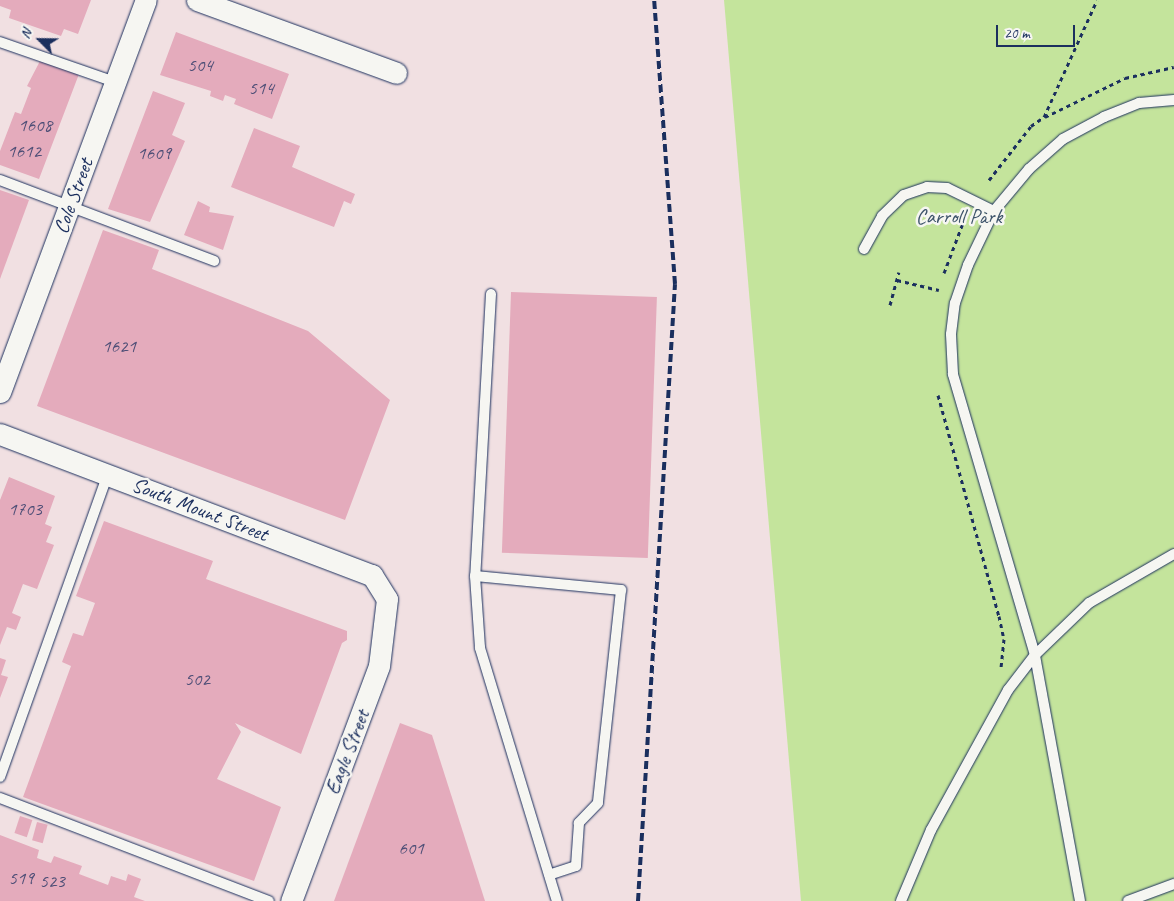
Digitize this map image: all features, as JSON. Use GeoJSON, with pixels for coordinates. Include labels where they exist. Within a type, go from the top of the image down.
{"type":"FeatureCollection","features":[{"type":"Feature","properties":{"kind":"street","name":"Cole Street"},"geometry":{"type":"LineString","coordinates":[[0,392],[146,0]]}},
{"type":"Feature","properties":{"kind":"street"},"geometry":{"type":"LineString","coordinates":[[197,0],[396,73]]}},
{"type":"Feature","properties":{"kind":"street","name":"South Mount Street"},"geometry":{"type":"LineString","coordinates":[[0,434],[372,575],[387,599]]}},
{"type":"Feature","properties":{"kind":"street","name":"Eagle Street"},"geometry":{"type":"LineString","coordinates":[[291,901],[379,666],[387,599]]}},
{"type":"Feature","properties":{"kind":"lane"},"geometry":{"type":"LineString","coordinates":[[0,42],[115,82]]}},
{"type":"Feature","properties":{"kind":"lane"},"geometry":{"type":"LineString","coordinates":[[1080,901],[1035,655],[953,374],[955,303],[994,211],[1029,169],[1063,139],[1139,103],[1174,100]]}},
{"type":"Feature","properties":{"kind":"lane"},"geometry":{"type":"LineString","coordinates":[[0,180],[214,260]]}},
{"type":"Feature","properties":{"kind":"lane"},"geometry":{"type":"LineString","coordinates":[[864,249],[882,216],[904,195],[927,187],[947,188],[994,211]]}},
{"type":"Feature","properties":{"kind":"lane"},"geometry":{"type":"LineString","coordinates":[[491,294],[475,576],[480,648],[557,901]]}},
{"type":"Feature","properties":{"kind":"lane"},"geometry":{"type":"LineString","coordinates":[[0,778],[108,474]]}},
{"type":"Feature","properties":{"kind":"lane"},"geometry":{"type":"LineString","coordinates":[[901,901],[931,830],[1008,690],[1035,655],[1089,603],[1174,554]]}},
{"type":"Feature","properties":{"kind":"lane"},"geometry":{"type":"LineString","coordinates":[[475,576],[621,590],[598,803],[579,824],[576,866],[549,874]]}},
{"type":"Feature","properties":{"kind":"lane"},"geometry":{"type":"LineString","coordinates":[[0,798],[269,901]]}},
{"type":"Feature","properties":{"kind":"lane"},"geometry":{"type":"LineString","coordinates":[[1128,901],[1174,884]]}},
{"type":"Feature","properties":{"kind":"path"},"geometry":{"type":"LineString","coordinates":[[1044,117],[1097,0]]}},
{"type":"Feature","properties":{"kind":"path"},"geometry":{"type":"LineString","coordinates":[[989,180],[1030,126],[1044,117],[1125,78],[1174,67]]}},
{"type":"Feature","properties":{"kind":"path"},"geometry":{"type":"LineString","coordinates":[[938,298],[939,290],[964,220]]}},
{"type":"Feature","properties":{"kind":"path"},"geometry":{"type":"LineString","coordinates":[[890,305],[899,272]]}},
{"type":"Feature","properties":{"kind":"path"},"geometry":{"type":"LineString","coordinates":[[897,280],[939,290]]}},
{"type":"Feature","properties":{"kind":"path"},"geometry":{"type":"LineString","coordinates":[[936,386],[999,616],[1004,639],[999,674]]}},
{"type":"Feature","properties":{"kind":"green space","name":"Carroll Park"},"geometry":{"type":"Polygon","coordinates":[[[724,0],[1174,0],[1174,901],[801,901],[724,0]]]}},
{"type":"Feature","properties":{"kind":"building"},"geometry":{"type":"Polygon","coordinates":[[[0,0],[91,0],[78,34],[64,29],[61,36],[9,18],[11,10],[0,6],[0,0]]]}},
{"type":"Feature","properties":{"kind":"building"},"geometry":{"type":"Polygon","coordinates":[[[176,32],[289,74],[272,119],[234,104],[236,99],[225,95],[223,101],[210,96],[211,91],[160,75],[176,32]]]}},
{"type":"Feature","properties":{"kind":"building"},"geometry":{"type":"Polygon","coordinates":[[[40,61],[79,74],[39,179],[0,165],[0,151],[15,112],[21,114],[31,88],[27,86],[40,61]]]}},
{"type":"Feature","properties":{"kind":"building"},"geometry":{"type":"Polygon","coordinates":[[[153,91],[185,103],[172,135],[185,141],[150,222],[108,209],[153,91]]]}},
{"type":"Feature","properties":{"kind":"building"},"geometry":{"type":"Polygon","coordinates":[[[254,128],[300,146],[292,167],[355,194],[351,204],[344,201],[334,227],[231,187],[254,128]]]}},
{"type":"Feature","properties":{"kind":"building"},"geometry":{"type":"Polygon","coordinates":[[[0,190],[29,200],[0,279],[0,190]]]}},
{"type":"Feature","properties":{"kind":"building"},"geometry":{"type":"Polygon","coordinates":[[[198,201],[210,207],[209,212],[234,216],[223,250],[184,235],[198,201]]]}},
{"type":"Feature","properties":{"kind":"building"},"geometry":{"type":"Polygon","coordinates":[[[103,230],[159,250],[152,269],[308,331],[390,400],[345,520],[37,406],[103,230]]]}},
{"type":"Feature","properties":{"kind":"building"},"geometry":{"type":"Polygon","coordinates":[[[511,292],[657,297],[648,558],[502,553],[511,292]]]}},
{"type":"Feature","properties":{"kind":"building"},"geometry":{"type":"Polygon","coordinates":[[[9,477],[55,496],[45,524],[52,527],[46,542],[54,545],[37,589],[23,584],[12,613],[21,617],[16,630],[7,627],[0,645],[0,500],[9,477]]]}},
{"type":"Feature","properties":{"kind":"building"},"geometry":{"type":"Polygon","coordinates":[[[104,521],[213,561],[206,579],[347,631],[347,640],[342,643],[301,754],[235,723],[241,732],[217,779],[281,807],[254,881],[23,797],[71,666],[62,662],[73,633],[83,636],[95,603],[76,596],[104,521]]]}},
{"type":"Feature","properties":{"kind":"building"},"geometry":{"type":"Polygon","coordinates":[[[0,658],[6,660],[1,675],[8,677],[0,698],[0,658]]]}},
{"type":"Feature","properties":{"kind":"building"},"geometry":{"type":"Polygon","coordinates":[[[400,723],[432,735],[485,901],[334,901],[400,723]]]}},
{"type":"Feature","properties":{"kind":"building"},"geometry":{"type":"Polygon","coordinates":[[[20,816],[32,820],[27,837],[14,833],[20,816]]]}},
{"type":"Feature","properties":{"kind":"building"},"geometry":{"type":"Polygon","coordinates":[[[37,822],[48,825],[43,843],[32,840],[37,822]]]}},
{"type":"Feature","properties":{"kind":"building"},"geometry":{"type":"Polygon","coordinates":[[[0,835],[39,850],[37,858],[51,863],[54,856],[82,866],[79,874],[108,885],[111,876],[126,881],[128,874],[141,879],[134,897],[145,901],[0,901],[0,835]]]}},
{"type":"Feature","properties":{"kind":"railway"},"geometry":{"type":"LineString","coordinates":[[638,901],[675,284],[654,0]]}}]}
